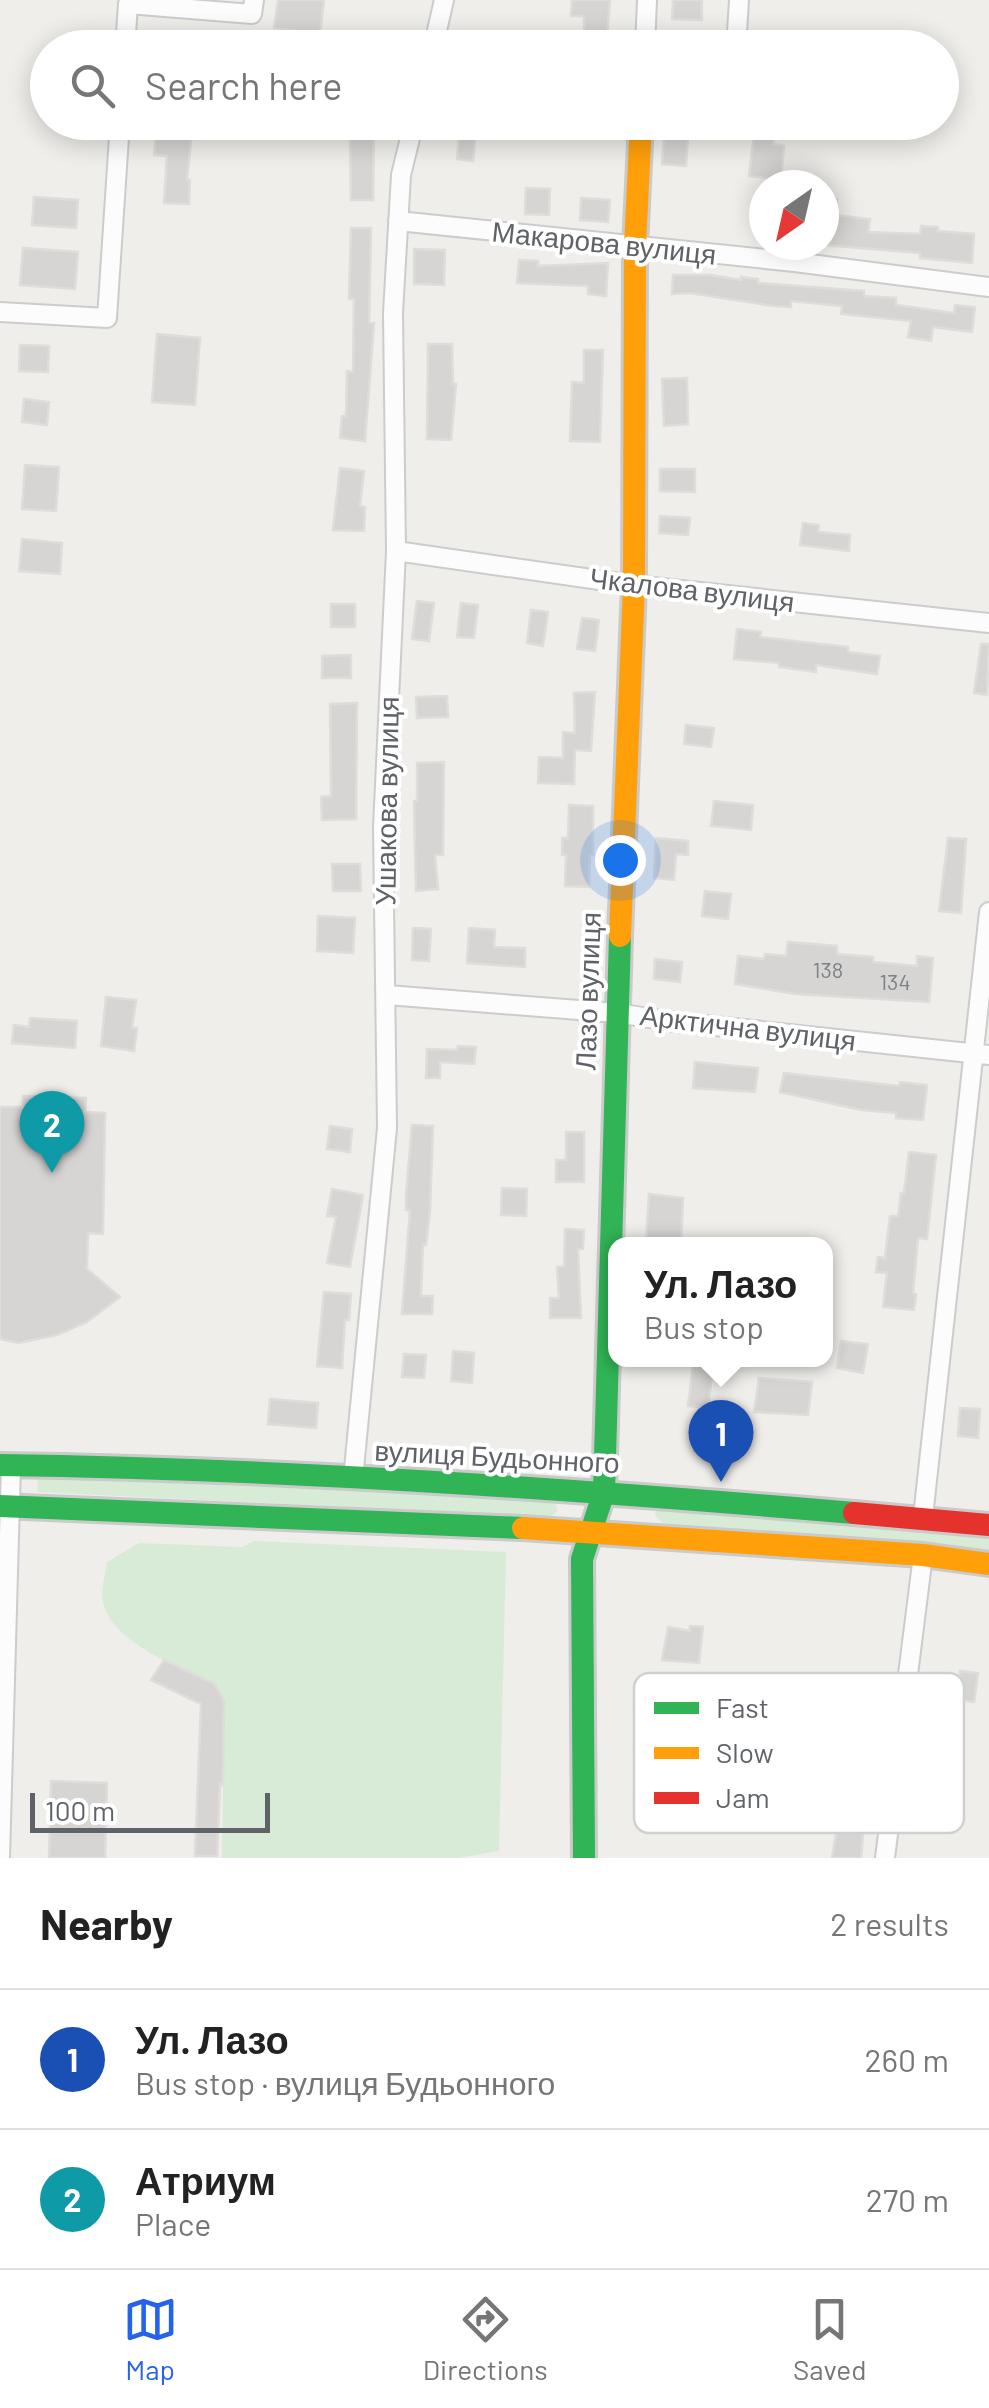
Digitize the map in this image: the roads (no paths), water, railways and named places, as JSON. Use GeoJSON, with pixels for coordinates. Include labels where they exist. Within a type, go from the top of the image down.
{"type":"FeatureCollection","features":[{"type":"Feature","properties":{"kind":"main road","name":"Лазо вулиця"},"geometry":{"type":"LineString","coordinates":[[611,1237],[634,585],[635,246],[641,140]]}},
{"type":"Feature","properties":{"kind":"main road","name":"Лазо вулиця"},"geometry":{"type":"LineString","coordinates":[[584,1858],[582,1559],[604,1492],[608,1345]]}},
{"type":"Feature","properties":{"kind":"main road","name":"вулиця Будьонного"},"geometry":{"type":"LineString","coordinates":[[5,1465],[143,1466],[604,1492],[989,1525]]}},
{"type":"Feature","properties":{"kind":"main road"},"geometry":{"type":"LineString","coordinates":[[4,1506],[593,1531],[923,1555],[989,1564]]}},
{"type":"Feature","properties":{"kind":"street"},"geometry":{"type":"LineString","coordinates":[[126,30],[128,4],[252,14],[254,0]]}},
{"type":"Feature","properties":{"kind":"street"},"geometry":{"type":"LineString","coordinates":[[436,30],[444,0]]}},
{"type":"Feature","properties":{"kind":"street"},"geometry":{"type":"LineString","coordinates":[[646,30],[647,0]]}},
{"type":"Feature","properties":{"kind":"street"},"geometry":{"type":"LineString","coordinates":[[737,30],[739,0]]}},
{"type":"Feature","properties":{"kind":"street"},"geometry":{"type":"LineString","coordinates":[[0,312],[107,318],[119,140]]}},
{"type":"Feature","properties":{"kind":"street","name":"Ушакова вулиця"},"geometry":{"type":"LineString","coordinates":[[353,1479],[387,1128],[382,826],[396,551],[393,312],[401,175],[410,140]]}},
{"type":"Feature","properties":{"kind":"street","name":"Макарова вулиця"},"geometry":{"type":"LineString","coordinates":[[398,221],[989,287]]}},
{"type":"Feature","properties":{"kind":"street","name":"Чкалова вулиця"},"geometry":{"type":"LineString","coordinates":[[396,551],[634,585],[989,622]]}},
{"type":"Feature","properties":{"kind":"street"},"geometry":{"type":"LineString","coordinates":[[923,1517],[982,1054],[989,912]]}},
{"type":"Feature","properties":{"kind":"street","name":"Арктична вулиця"},"geometry":{"type":"LineString","coordinates":[[387,994],[617,1013],[982,1054]]}},
{"type":"Feature","properties":{"kind":"street"},"geometry":{"type":"LineString","coordinates":[[0,1858],[5,1465]]}},
{"type":"Feature","properties":{"kind":"street"},"geometry":{"type":"LineString","coordinates":[[909,1673],[923,1555]]}},
{"type":"Feature","properties":{"kind":"street"},"geometry":{"type":"LineString","coordinates":[[886,1858],[889,1833]]}},
{"type":"Feature","properties":{"kind":"place","name":"Атриум"},"geometry":{"type":"Point","coordinates":[52,1173]}},
{"type":"Feature","properties":{"kind":"place","name":"Ул. Лазо"},"geometry":{"type":"Point","coordinates":[721,1482]}}]}
